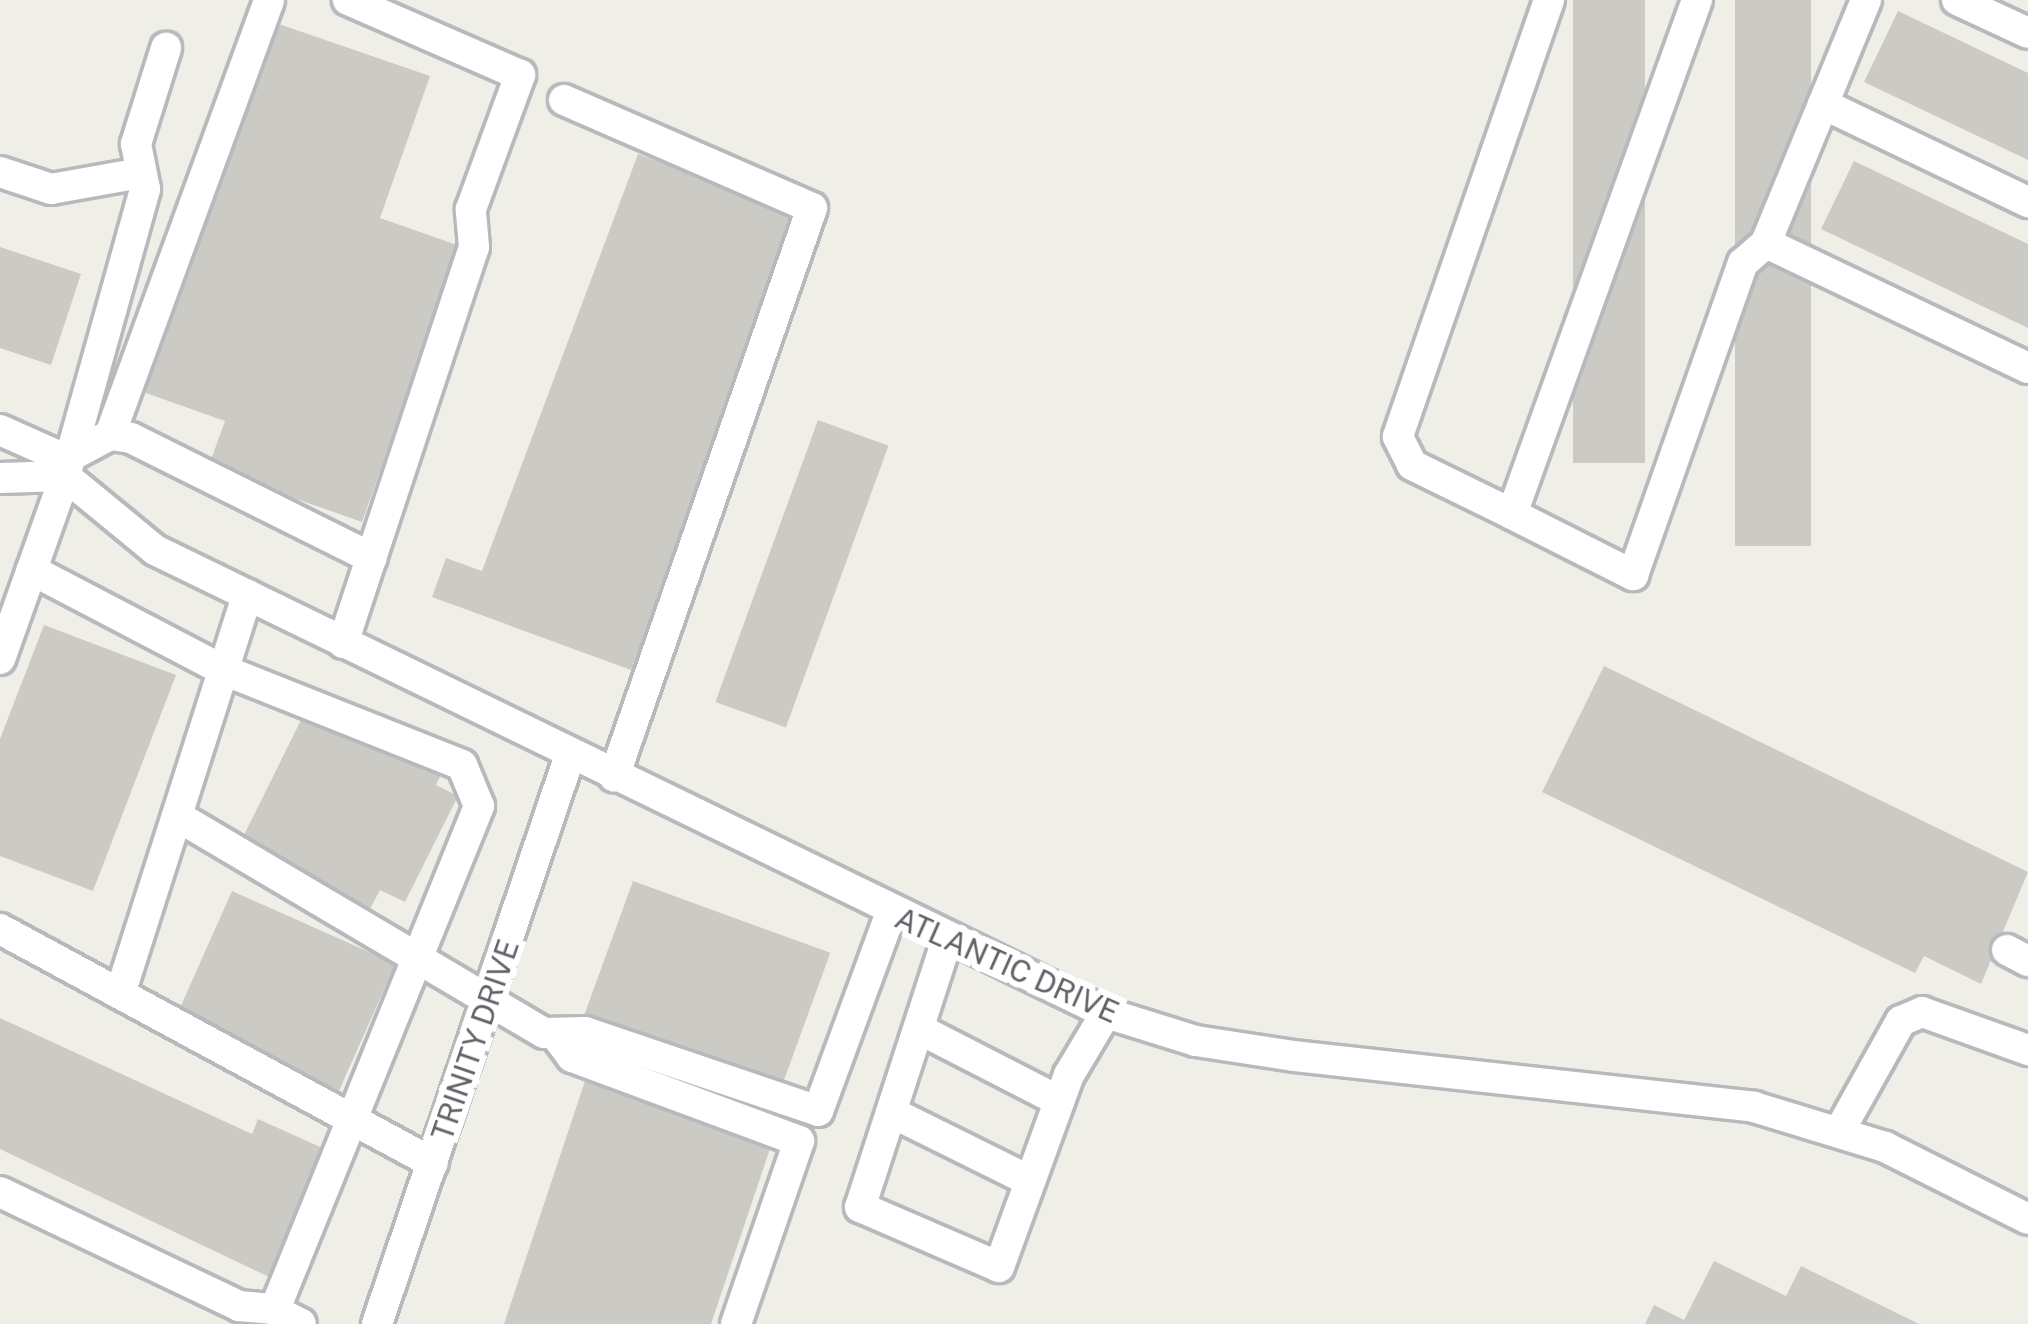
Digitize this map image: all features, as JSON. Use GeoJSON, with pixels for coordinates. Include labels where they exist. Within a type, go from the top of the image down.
{"type":"FeatureCollection","features":[{"type":"Feature","properties":{"kind":"street"},"geometry":{"type":"LineString","coordinates":[[0,478],[65,468],[110,435],[269,0]]}},
{"type":"Feature","properties":{"kind":"street"},"geometry":{"type":"LineString","coordinates":[[343,643],[474,247],[471,208],[520,74],[348,0]]}},
{"type":"Feature","properties":{"kind":"street"},"geometry":{"type":"LineString","coordinates":[[1549,0],[1398,437],[1412,465],[1634,574],[1743,263],[1766,243],[1865,0]]}},
{"type":"Feature","properties":{"kind":"street"},"geometry":{"type":"LineString","coordinates":[[1512,514],[1697,0]]}},
{"type":"Feature","properties":{"kind":"street"},"geometry":{"type":"LineString","coordinates":[[1957,0],[2028,33]]}},
{"type":"Feature","properties":{"kind":"street"},"geometry":{"type":"LineString","coordinates":[[0,658],[65,468],[145,189],[136,144],[166,48]]}},
{"type":"Feature","properties":{"kind":"street"},"geometry":{"type":"LineString","coordinates":[[563,100],[812,208],[614,777]]}},
{"type":"Feature","properties":{"kind":"street"},"geometry":{"type":"LineString","coordinates":[[1823,104],[2028,202]]}},
{"type":"Feature","properties":{"kind":"street"},"geometry":{"type":"LineString","coordinates":[[0,172],[51,189],[141,173]]}},
{"type":"Feature","properties":{"kind":"street"},"geometry":{"type":"LineString","coordinates":[[1766,243],[2028,368]]}},
{"type":"Feature","properties":{"kind":"street","name":"ATLANTIC DRIVE"},"geometry":{"type":"LineString","coordinates":[[0,430],[65,468],[155,550],[891,913],[1106,1013],[1196,1041],[1659,1091],[1840,1130],[2028,1220]]}},
{"type":"Feature","properties":{"kind":"street"},"geometry":{"type":"LineString","coordinates":[[110,435],[372,558]]}},
{"type":"Feature","properties":{"kind":"street"},"geometry":{"type":"LineString","coordinates":[[0,1192],[239,1306],[288,1317],[352,1119],[478,806],[476,783],[441,756],[223,670],[32,569]]}},
{"type":"Feature","properties":{"kind":"street"},"geometry":{"type":"LineString","coordinates":[[120,994],[247,595]]}},
{"type":"Feature","properties":{"kind":"street","name":"TRINITY DRIVE"},"geometry":{"type":"LineString","coordinates":[[377,1324],[571,754]]}},
{"type":"Feature","properties":{"kind":"street"},"geometry":{"type":"LineString","coordinates":[[177,816],[487,1004],[557,1037],[572,1057],[799,1141],[736,1324]]}},
{"type":"Feature","properties":{"kind":"street"},"geometry":{"type":"LineString","coordinates":[[557,1037],[585,1032],[818,1111],[891,913]]}},
{"type":"Feature","properties":{"kind":"street"},"geometry":{"type":"LineString","coordinates":[[0,929],[433,1163]]}},
{"type":"Feature","properties":{"kind":"street"},"geometry":{"type":"LineString","coordinates":[[947,940],[860,1207],[999,1267],[1059,1101],[1106,1013]]}},
{"type":"Feature","properties":{"kind":"street"},"geometry":{"type":"LineString","coordinates":[[1840,1130],[1901,1021],[1922,1012],[2028,1050]]}},
{"type":"Feature","properties":{"kind":"street"},"geometry":{"type":"LineString","coordinates":[[919,1029],[1059,1101]]}},
{"type":"Feature","properties":{"kind":"street"},"geometry":{"type":"LineString","coordinates":[[893,1113],[1030,1181]]}},
{"type":"Feature","properties":{"kind":"building"},"geometry":{"type":"Polygon","coordinates":[[[1573,0],[1645,0],[1645,463],[1573,463],[1573,0]]]}},
{"type":"Feature","properties":{"kind":"building"},"geometry":{"type":"Polygon","coordinates":[[[1735,0],[1811,0],[1811,546],[1735,546],[1735,0]]]}},
{"type":"Feature","properties":{"kind":"building"},"geometry":{"type":"Polygon","coordinates":[[[1898,11],[2028,73],[2028,160],[1864,82],[1898,11]]]}},
{"type":"Feature","properties":{"kind":"building"},"geometry":{"type":"Polygon","coordinates":[[[273,22],[430,76],[380,218],[460,246],[362,522],[208,468],[225,421],[143,392],[273,22]]]}},
{"type":"Feature","properties":{"kind":"building"},"geometry":{"type":"Polygon","coordinates":[[[638,154],[802,215],[631,670],[432,597],[446,558],[482,571],[638,154]]]}},
{"type":"Feature","properties":{"kind":"building"},"geometry":{"type":"Polygon","coordinates":[[[1854,161],[2028,244],[2028,328],[1821,229],[1854,161]]]}},
{"type":"Feature","properties":{"kind":"building"},"geometry":{"type":"Polygon","coordinates":[[[0,247],[81,274],[51,365],[0,348],[0,247]]]}},
{"type":"Feature","properties":{"kind":"building"},"geometry":{"type":"Polygon","coordinates":[[[818,420],[888,446],[786,728],[715,702],[818,420]]]}},
{"type":"Feature","properties":{"kind":"building"},"geometry":{"type":"Polygon","coordinates":[[[44,625],[176,675],[93,891],[0,856],[0,739],[44,625]]]}},
{"type":"Feature","properties":{"kind":"building"},"geometry":{"type":"Polygon","coordinates":[[[1604,666],[2028,872],[1981,984],[1924,956],[1915,973],[1542,792],[1604,666]]]}},
{"type":"Feature","properties":{"kind":"building"},"geometry":{"type":"Polygon","coordinates":[[[309,704],[443,770],[436,785],[458,796],[405,902],[380,890],[370,909],[239,845],[309,704]]]}},
{"type":"Feature","properties":{"kind":"building"},"geometry":{"type":"Polygon","coordinates":[[[633,881],[830,953],[780,1091],[583,1019],[633,881]]]}},
{"type":"Feature","properties":{"kind":"building"},"geometry":{"type":"Polygon","coordinates":[[[232,891],[396,964],[339,1091],[175,1018],[232,891]]]}},
{"type":"Feature","properties":{"kind":"building"},"geometry":{"type":"Polygon","coordinates":[[[0,1018],[252,1134],[258,1119],[327,1150],[269,1277],[0,1149],[0,1018]]]}},
{"type":"Feature","properties":{"kind":"building"},"geometry":{"type":"Polygon","coordinates":[[[587,1075],[774,1137],[711,1324],[504,1324],[587,1075]]]}},
{"type":"Feature","properties":{"kind":"building"},"geometry":{"type":"Polygon","coordinates":[[[1714,1261],[1786,1296],[1801,1266],[1919,1324],[1645,1324],[1654,1305],[1684,1320],[1714,1261]]]}}]}
